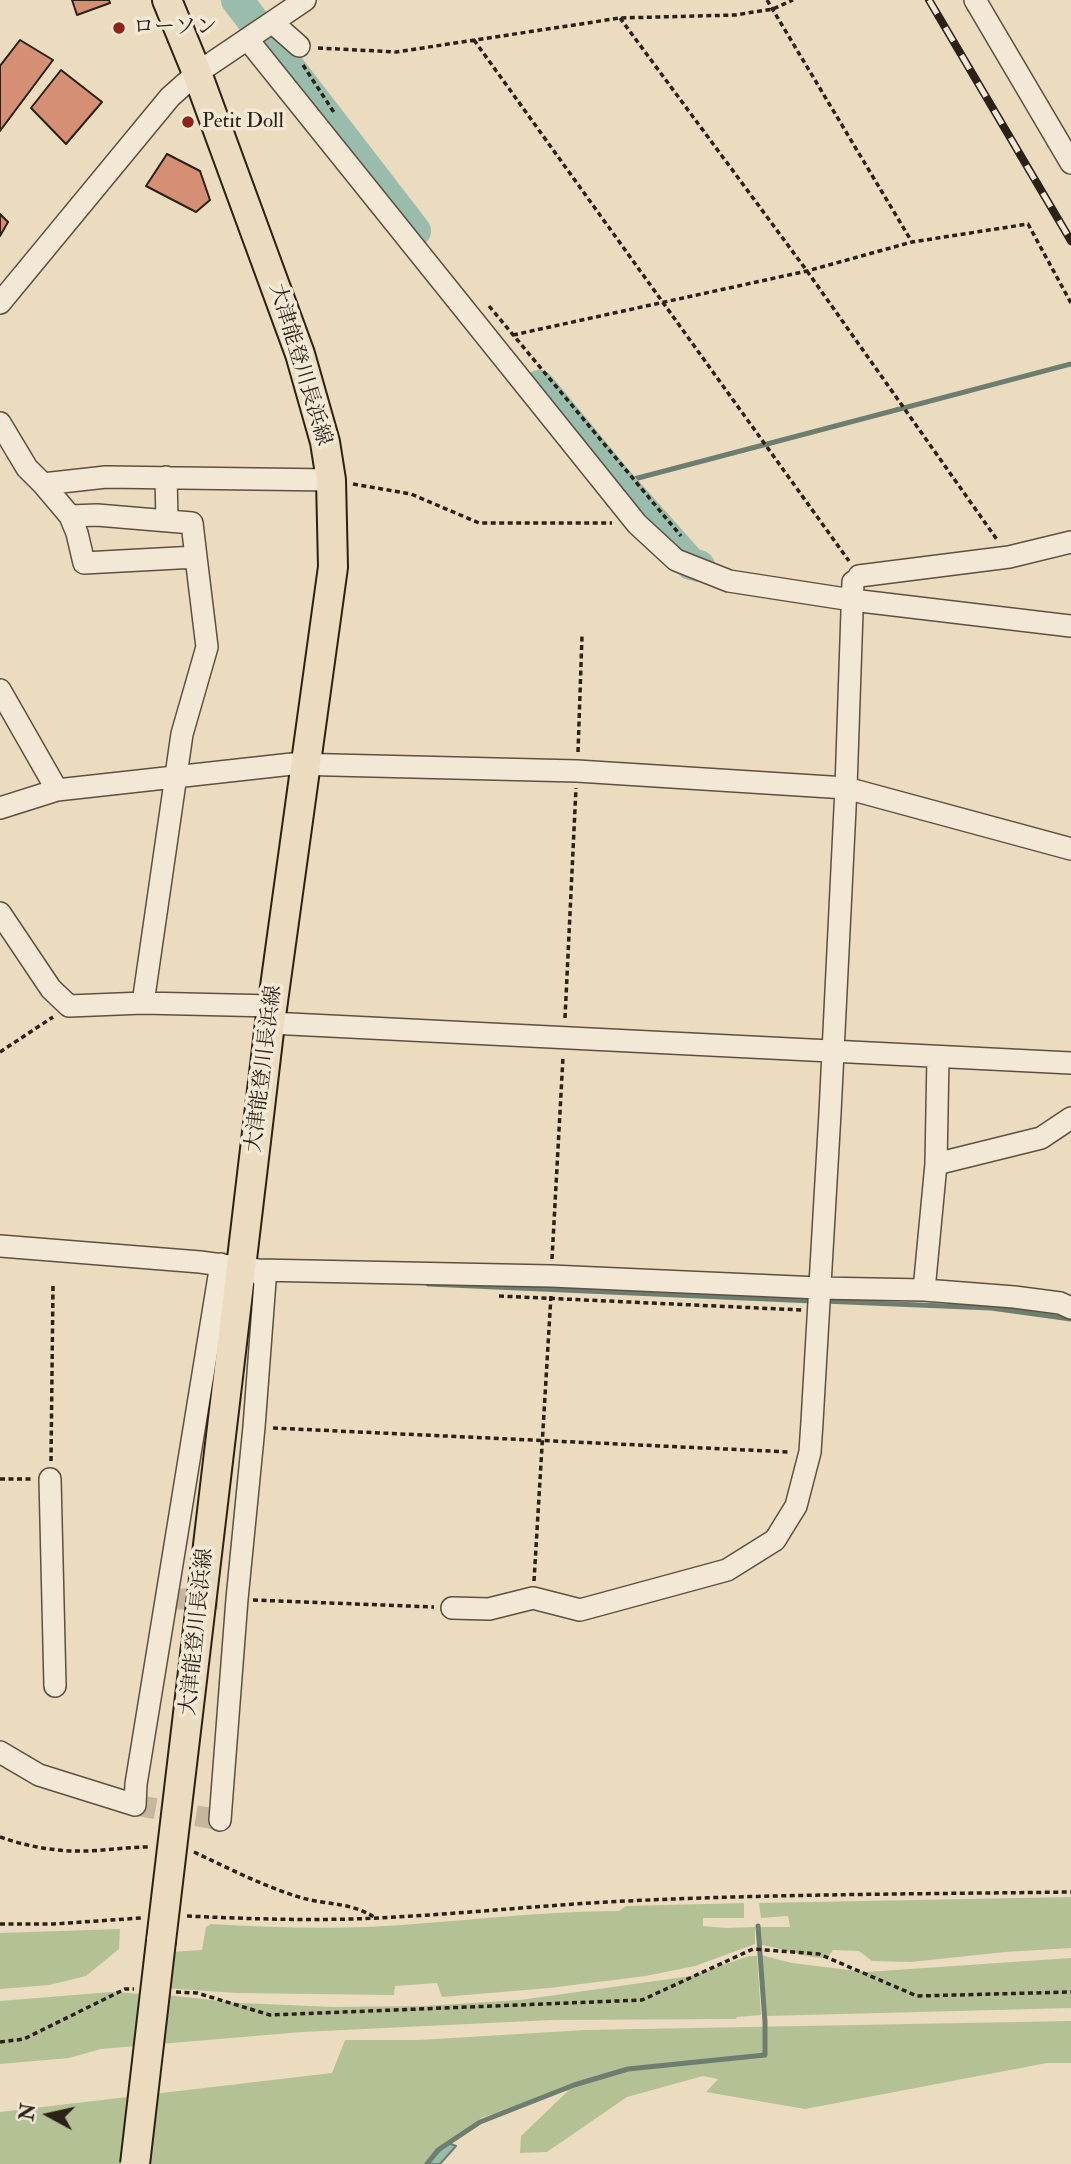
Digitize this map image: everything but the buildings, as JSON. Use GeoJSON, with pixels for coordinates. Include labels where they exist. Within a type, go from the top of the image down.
{"type":"FeatureCollection","features":[{"type":"Feature","properties":{"kind":"main road","name":"大津能登川長浜線"},"geometry":{"type":"LineString","coordinates":[[135,2164],[157,1929],[271,1015],[333,567],[331,480],[325,442],[300,354],[197,73],[167,0]]}},
{"type":"Feature","properties":{"kind":"street"},"geometry":{"type":"LineString","coordinates":[[0,303],[167,100],[197,73],[305,0]]}},
{"type":"Feature","properties":{"kind":"street"},"geometry":{"type":"LineString","coordinates":[[975,0],[1071,163]]}},
{"type":"Feature","properties":{"kind":"street"},"geometry":{"type":"LineString","coordinates":[[273,23],[299,46]]}},
{"type":"Feature","properties":{"kind":"street"},"geometry":{"type":"LineString","coordinates":[[247,40],[637,524],[676,560],[729,581],[855,586],[1071,626]]}},
{"type":"Feature","properties":{"kind":"street"},"geometry":{"type":"LineString","coordinates":[[0,423],[27,468],[70,516],[84,563],[196,557]]}},
{"type":"Feature","properties":{"kind":"street"},"geometry":{"type":"LineString","coordinates":[[43,484],[106,477],[331,480]]}},
{"type":"Feature","properties":{"kind":"street"},"geometry":{"type":"LineString","coordinates":[[166,477],[167,520]]}},
{"type":"Feature","properties":{"kind":"street"},"geometry":{"type":"LineString","coordinates":[[70,516],[191,523],[207,647],[182,734],[142,1003]]}},
{"type":"Feature","properties":{"kind":"street"},"geometry":{"type":"LineString","coordinates":[[855,586],[1009,557],[1071,542]]}},
{"type":"Feature","properties":{"kind":"street"},"geometry":{"type":"LineString","coordinates":[[452,1608],[489,1609],[533,1598],[580,1610],[727,1570],[775,1540],[796,1507],[810,1452],[855,586]]}},
{"type":"Feature","properties":{"kind":"street"},"geometry":{"type":"LineString","coordinates":[[0,690],[57,790]]}},
{"type":"Feature","properties":{"kind":"street"},"geometry":{"type":"LineString","coordinates":[[0,808],[57,790],[292,764],[577,771],[846,788],[1071,849]]}},
{"type":"Feature","properties":{"kind":"street"},"geometry":{"type":"LineString","coordinates":[[0,913],[51,989],[69,1006],[142,1003],[564,1037],[1071,1063]]}},
{"type":"Feature","properties":{"kind":"street"},"geometry":{"type":"LineString","coordinates":[[924,1290],[936,1164],[938,1057]]}},
{"type":"Feature","properties":{"kind":"street"},"geometry":{"type":"LineString","coordinates":[[936,1164],[1041,1139],[1071,1118]]}},
{"type":"Feature","properties":{"kind":"street"},"geometry":{"type":"LineString","coordinates":[[0,1246],[240,1268],[551,1290],[818,1300],[924,1290],[1014,1297],[1071,1307]]}},
{"type":"Feature","properties":{"kind":"street"},"geometry":{"type":"LineString","coordinates":[[220,1821],[265,1281],[240,1268]]}},
{"type":"Feature","properties":{"kind":"street"},"geometry":{"type":"LineString","coordinates":[[0,1752],[39,1775],[135,1805],[138,1771],[240,1268]]}},
{"type":"Feature","properties":{"kind":"street"},"geometry":{"type":"LineString","coordinates":[[50,1479],[55,1686]]}},
{"type":"Feature","properties":{"kind":"path"},"geometry":{"type":"LineString","coordinates":[[767,0],[912,242]]}},
{"type":"Feature","properties":{"kind":"path"},"geometry":{"type":"LineString","coordinates":[[299,46],[396,52],[620,18],[735,15],[773,9],[793,0]]}},
{"type":"Feature","properties":{"kind":"path"},"geometry":{"type":"LineString","coordinates":[[620,18],[807,271],[1009,557]]}},
{"type":"Feature","properties":{"kind":"path"},"geometry":{"type":"LineString","coordinates":[[474,40],[663,303],[855,586]]}},
{"type":"Feature","properties":{"kind":"path"},"geometry":{"type":"LineString","coordinates":[[681,536],[513,335],[807,271],[912,242],[1028,225],[1071,303]]}},
{"type":"Feature","properties":{"kind":"path"},"geometry":{"type":"LineString","coordinates":[[331,480],[411,494],[480,523],[637,524]]}},
{"type":"Feature","properties":{"kind":"path"},"geometry":{"type":"LineString","coordinates":[[533,1598],[564,1037],[582,636]]}},
{"type":"Feature","properties":{"kind":"path"},"geometry":{"type":"LineString","coordinates":[[0,1052],[69,1006]]}},
{"type":"Feature","properties":{"kind":"path"},"geometry":{"type":"LineString","coordinates":[[0,1479],[50,1479],[53,1286]]}},
{"type":"Feature","properties":{"kind":"path"},"geometry":{"type":"LineString","coordinates":[[551,1290],[818,1300]]}},
{"type":"Feature","properties":{"kind":"path"},"geometry":{"type":"LineString","coordinates":[[254,1427],[810,1452]]}},
{"type":"Feature","properties":{"kind":"path"},"geometry":{"type":"LineString","coordinates":[[237,1600],[452,1608]]}},
{"type":"Feature","properties":{"kind":"path"},"geometry":{"type":"LineString","coordinates":[[0,1837],[23,1845],[51,1849],[87,1851],[154,1847]]}},
{"type":"Feature","properties":{"kind":"path"},"geometry":{"type":"LineString","coordinates":[[192,1851],[301,1898],[360,1908],[377,1918]]}},
{"type":"Feature","properties":{"kind":"path"},"geometry":{"type":"LineString","coordinates":[[177,1916],[249,1919],[377,1918],[670,1899],[1071,1892]]}},
{"type":"Feature","properties":{"kind":"path"},"geometry":{"type":"LineString","coordinates":[[0,1924],[157,1929]]}},
{"type":"Feature","properties":{"kind":"path"},"geometry":{"type":"LineString","coordinates":[[173,1992],[197,1993],[270,2015],[642,2000],[753,1949],[819,1954],[917,1996],[1071,1992]]}},
{"type":"Feature","properties":{"kind":"path"},"geometry":{"type":"LineString","coordinates":[[0,2042],[24,2039],[125,1989],[137,1990]]}},
{"type":"Feature","properties":{"kind":"shaded area"},"geometry":{"type":"Polygon","coordinates":[[[1071,1897],[1071,1948],[911,1962],[872,1961],[859,1951],[833,1950],[828,1957],[822,1958],[761,1945],[760,1927],[790,1927],[788,1916],[761,1918],[759,1903],[1071,1897]]]}},
{"type":"Feature","properties":{"kind":"shaded area"},"geometry":{"type":"Polygon","coordinates":[[[744,1903],[744,1918],[703,1918],[703,1926],[755,1927],[755,1944],[695,1966],[646,1976],[442,1997],[437,1983],[395,1986],[394,1995],[236,1993],[164,1988],[169,1952],[202,1950],[206,1927],[211,1924],[367,1927],[619,1911],[626,1906],[744,1903]]]}},
{"type":"Feature","properties":{"kind":"shaded area"},"geometry":{"type":"Polygon","coordinates":[[[120,1929],[119,1949],[86,1976],[49,1985],[0,1989],[0,1933],[120,1929]]]}},
{"type":"Feature","properties":{"kind":"shaded area"},"geometry":{"type":"Polygon","coordinates":[[[761,1955],[792,1963],[866,1972],[1071,1958],[1071,2008],[767,2016],[761,1955]]]}},
{"type":"Feature","properties":{"kind":"shaded area"},"geometry":{"type":"Polygon","coordinates":[[[749,1956],[757,1956],[761,2015],[736,2019],[551,2020],[302,2032],[101,2049],[69,2058],[0,2064],[0,2001],[111,1992],[240,2003],[333,2007],[424,2006],[520,2000],[691,1976],[749,1956]]]}},
{"type":"Feature","properties":{"kind":"shaded area"},"geometry":{"type":"Polygon","coordinates":[[[1071,2021],[1071,2063],[1047,2063],[805,2109],[706,2092],[718,2079],[703,2076],[627,2097],[547,2152],[520,2153],[521,2136],[569,2090],[481,2118],[426,2164],[0,2164],[0,2112],[332,2073],[345,2040],[419,2040],[585,2030],[1071,2021]]]}},
{"type":"Feature","properties":{"kind":"shaded area"},"geometry":{"type":"Polygon","coordinates":[[[448,2143],[456,2146],[440,2164],[426,2164],[448,2143]]]}},
{"type":"Feature","properties":{"kind":"waterway"},"geometry":{"type":"LineString","coordinates":[[237,0],[415,231]]}},
{"type":"Feature","properties":{"kind":"waterway"},"geometry":{"type":"LineString","coordinates":[[619,483],[1071,364]]}},
{"type":"Feature","properties":{"kind":"waterway"},"geometry":{"type":"LineString","coordinates":[[539,386],[619,483],[691,564],[699,566]]}},
{"type":"Feature","properties":{"kind":"waterway"},"geometry":{"type":"LineString","coordinates":[[428,1284],[813,1301]]}},
{"type":"Feature","properties":{"kind":"waterway"},"geometry":{"type":"LineString","coordinates":[[823,1301],[991,1308],[1071,1319]]}},
{"type":"Feature","properties":{"kind":"waterway"},"geometry":{"type":"LineString","coordinates":[[427,2164],[438,2150],[480,2122],[574,2085],[628,2069],[765,2055],[758,1926]]}},
{"type":"Feature","properties":{"kind":"tunnel"},"geometry":{"type":"LineString","coordinates":[[166,1599],[237,1599]]}},
{"type":"Feature","properties":{"kind":"tunnel"},"geometry":{"type":"LineString","coordinates":[[135,1805],[220,1820]]}},
{"type":"Feature","properties":{"kind":"railway"},"geometry":{"type":"LineString","coordinates":[[929,0],[1071,241]]}},
{"type":"Feature","properties":{"kind":"place","name":"ローソン"},"geometry":{"type":"Point","coordinates":[119,28]}},
{"type":"Feature","properties":{"kind":"place","name":"Petit Doll"},"geometry":{"type":"Point","coordinates":[188,122]}}]}
